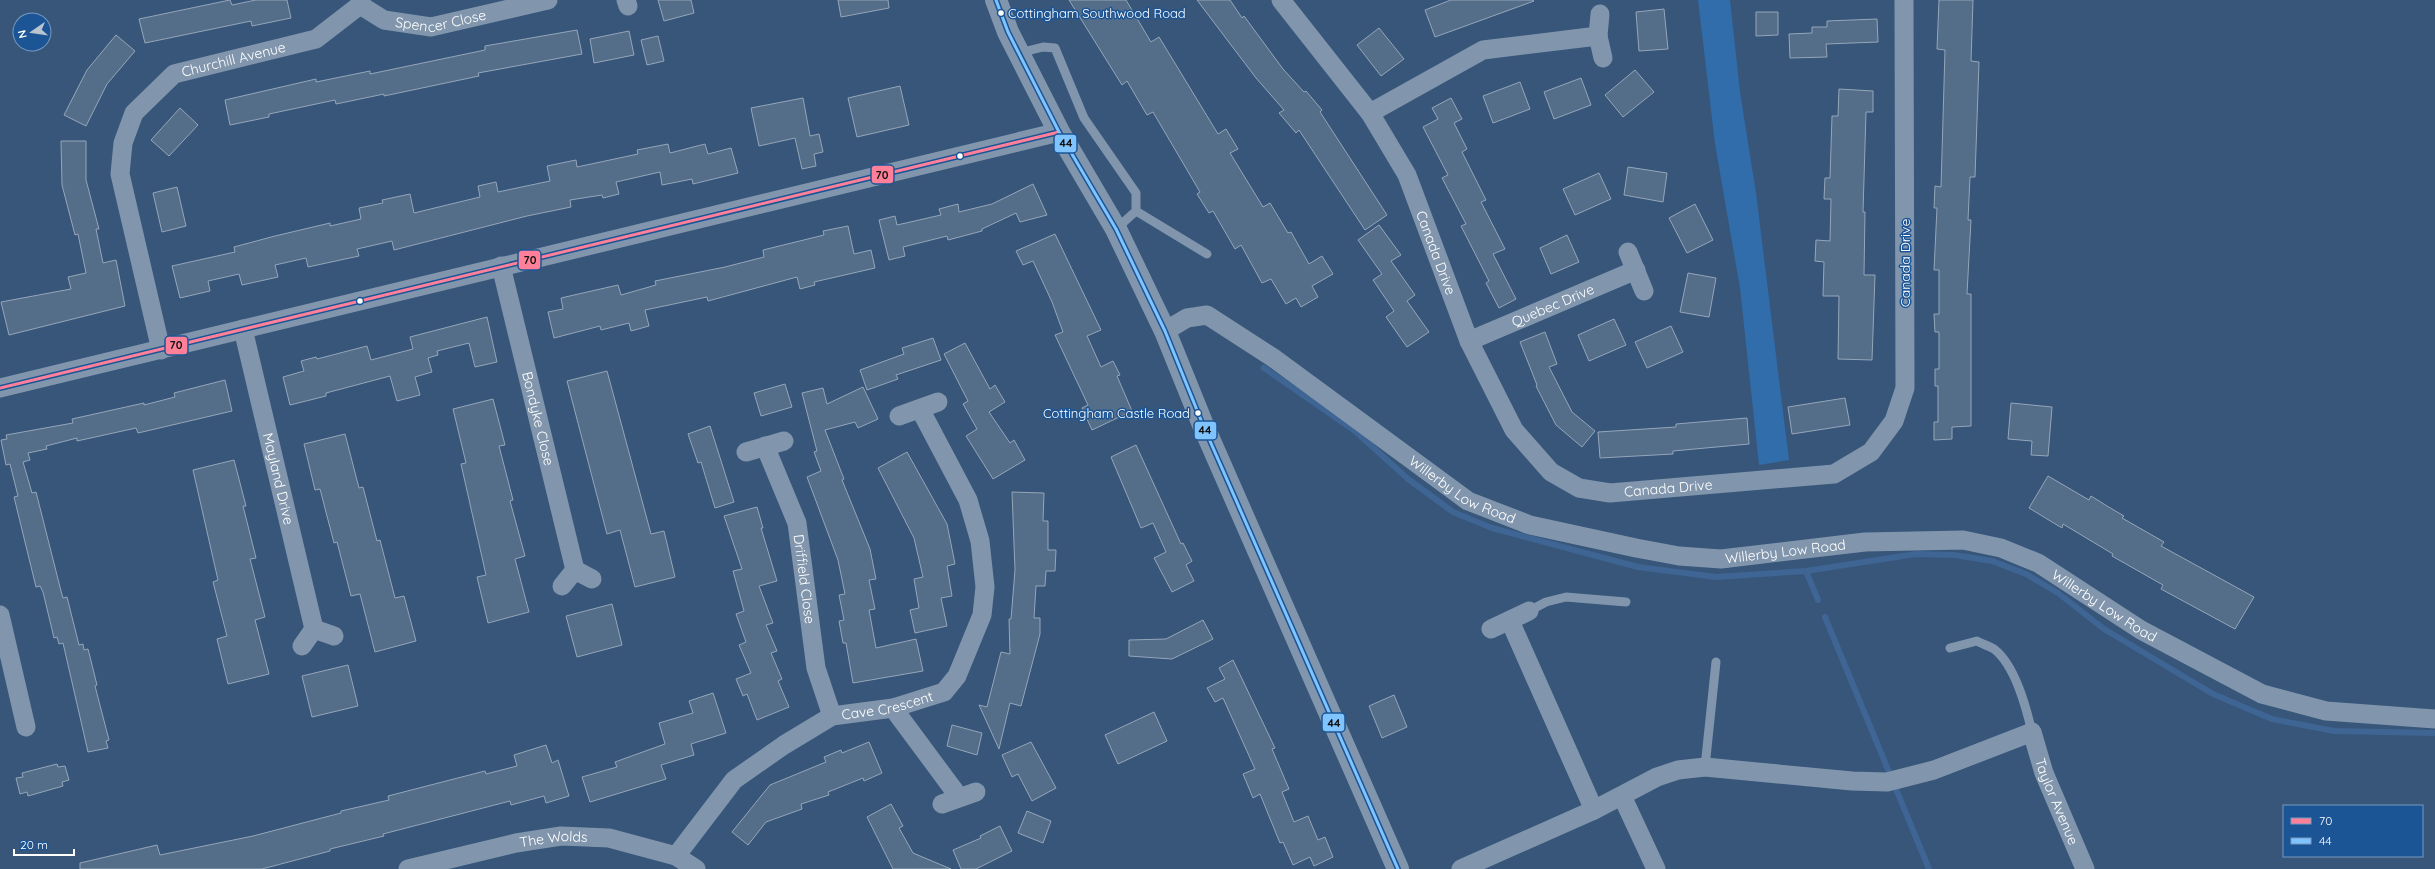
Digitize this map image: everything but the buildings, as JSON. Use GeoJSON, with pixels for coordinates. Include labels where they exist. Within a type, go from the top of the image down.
{"type":"FeatureCollection","features":[{"type":"Feature","properties":{"kind":"street","name":"Spencer Close"},"geometry":{"type":"LineString","coordinates":[[360,2],[384,20],[431,27],[548,0]]}},
{"type":"Feature","properties":{"kind":"street"},"geometry":{"type":"LineString","coordinates":[[996,0],[1019,53],[1059,132],[1116,229],[1165,330],[1190,394],[1398,869]]}},
{"type":"Feature","properties":{"kind":"street","name":"Canada Drive"},"geometry":{"type":"LineString","coordinates":[[1281,0],[1370,113],[1407,175],[1469,341],[1514,430],[1551,472],[1579,488],[1610,492],[1834,474],[1871,452],[1894,421],[1905,388],[1904,0]]}},
{"type":"Feature","properties":{"kind":"street","name":"Churchill Avenue"},"geometry":{"type":"LineString","coordinates":[[161,350],[120,174],[123,143],[134,113],[174,74],[316,39],[360,2]]}},
{"type":"Feature","properties":{"kind":"street"},"geometry":{"type":"LineString","coordinates":[[1600,14],[1598,36],[1603,58]]}},
{"type":"Feature","properties":{"kind":"street"},"geometry":{"type":"LineString","coordinates":[[1370,113],[1482,50],[1598,36]]}},
{"type":"Feature","properties":{"kind":"street"},"geometry":{"type":"LineString","coordinates":[[0,388],[1059,132]]}},
{"type":"Feature","properties":{"kind":"street"},"geometry":{"type":"LineString","coordinates":[[1628,252],[1644,290]]}},
{"type":"Feature","properties":{"kind":"street","name":"Bondyke Close"},"geometry":{"type":"LineString","coordinates":[[501,266],[575,570]]}},
{"type":"Feature","properties":{"kind":"street","name":"Quebec Drive"},"geometry":{"type":"LineString","coordinates":[[1469,341],[1636,270]]}},
{"type":"Feature","properties":{"kind":"street","name":"Willerby Low Road"},"geometry":{"type":"LineString","coordinates":[[1165,330],[1187,318],[1207,315],[1272,357],[1468,501],[1530,525],[1679,556],[1721,559],[1865,542],[1963,540],[2001,548],[2038,563],[2141,630],[2262,694],[2326,711],[2435,719]]}},
{"type":"Feature","properties":{"kind":"street","name":"Mayland Drive"},"geometry":{"type":"LineString","coordinates":[[242,329],[314,629]]}},
{"type":"Feature","properties":{"kind":"street"},"geometry":{"type":"LineString","coordinates":[[898,416],[938,402]]}},
{"type":"Feature","properties":{"kind":"street","name":"Cave Crescent"},"geometry":{"type":"LineString","coordinates":[[676,856],[734,780],[832,716],[894,708],[944,692],[957,676],[982,615],[985,587],[980,541],[968,500],[920,409]]}},
{"type":"Feature","properties":{"kind":"street"},"geometry":{"type":"LineString","coordinates":[[746,452],[784,441]]}},
{"type":"Feature","properties":{"kind":"street","name":"Driffield Close"},"geometry":{"type":"LineString","coordinates":[[765,446],[796,523],[816,668],[832,716]]}},
{"type":"Feature","properties":{"kind":"street"},"geometry":{"type":"LineString","coordinates":[[562,586],[575,570],[592,579]]}},
{"type":"Feature","properties":{"kind":"street"},"geometry":{"type":"LineString","coordinates":[[1491,629],[1530,611]]}},
{"type":"Feature","properties":{"kind":"street"},"geometry":{"type":"LineString","coordinates":[[0,616],[26,727]]}},
{"type":"Feature","properties":{"kind":"street"},"geometry":{"type":"LineString","coordinates":[[1510,621],[1594,810]]}},
{"type":"Feature","properties":{"kind":"street"},"geometry":{"type":"LineString","coordinates":[[302,646],[314,629],[334,636]]}},
{"type":"Feature","properties":{"kind":"street"},"geometry":{"type":"LineString","coordinates":[[894,708],[959,798]]}},
{"type":"Feature","properties":{"kind":"street"},"geometry":{"type":"LineString","coordinates":[[1461,869],[1594,810],[1657,777],[1678,770],[1705,767],[1852,781],[1887,782],[1934,770],[2032,732]]}},
{"type":"Feature","properties":{"kind":"street","name":"Taylor Avenue"},"geometry":{"type":"LineString","coordinates":[[2032,732],[2044,773],[2085,869]]}},
{"type":"Feature","properties":{"kind":"street"},"geometry":{"type":"LineString","coordinates":[[1622,796],[1656,869]]}},
{"type":"Feature","properties":{"kind":"street","name":"The Wolds"},"geometry":{"type":"LineString","coordinates":[[408,869],[457,863],[516,843],[561,836],[609,838],[676,856],[696,869]]}},
{"type":"Feature","properties":{"kind":"lane"},"geometry":{"type":"LineString","coordinates":[[1019,53],[1043,47],[1055,48],[1084,118],[1136,193],[1136,211],[1116,229]]}},
{"type":"Feature","properties":{"kind":"lane"},"geometry":{"type":"LineString","coordinates":[[1136,211],[1207,254]]}},
{"type":"Feature","properties":{"kind":"lane"},"geometry":{"type":"LineString","coordinates":[[1530,611],[1550,600],[1566,597],[1626,602]]}},
{"type":"Feature","properties":{"kind":"lane"},"geometry":{"type":"LineString","coordinates":[[1950,648],[1977,641],[1997,653],[2014,678],[2025,705],[2032,732]]}},
{"type":"Feature","properties":{"kind":"lane"},"geometry":{"type":"LineString","coordinates":[[1705,767],[1716,662]]}},
{"type":"Feature","properties":{"kind":"shaded area"},"geometry":{"type":"Polygon","coordinates":[[[1698,0],[1730,0],[1740,92],[1756,193],[1789,460],[1759,465],[1740,288],[1715,144],[1698,0]]]}},
{"type":"Feature","properties":{"kind":"waterway"},"geometry":{"type":"LineString","coordinates":[[1264,368],[1355,431],[1408,479],[1453,512],[1492,528],[1638,567],[1716,577],[1806,571],[1916,554],[1954,555],[1992,561],[2026,574],[2058,593],[2104,629],[2213,694],[2272,719],[2334,731],[2435,733]]}},
{"type":"Feature","properties":{"kind":"waterway"},"geometry":{"type":"LineString","coordinates":[[1806,571],[1818,600]]}},
{"type":"Feature","properties":{"kind":"waterway"},"geometry":{"type":"LineString","coordinates":[[1825,617],[1929,869]]}},
{"type":"Feature","properties":{"kind":"transit line","name":"44"},"geometry":{"type":"LineString","coordinates":[[996,0],[1008,32],[1059,132],[1116,229],[1165,331],[1203,425],[1398,869]]}},
{"type":"Feature","properties":{"kind":"transit line","name":"70"},"geometry":{"type":"LineString","coordinates":[[0,388],[1059,132]]}},
{"type":"Feature","properties":{"kind":"place","name":"Cottingham Southwood Road"},"geometry":{"type":"Point","coordinates":[1001,13]}},
{"type":"Feature","properties":{"kind":"place","name":"Cottingham Castle Road"},"geometry":{"type":"Point","coordinates":[1198,413]}}]}
